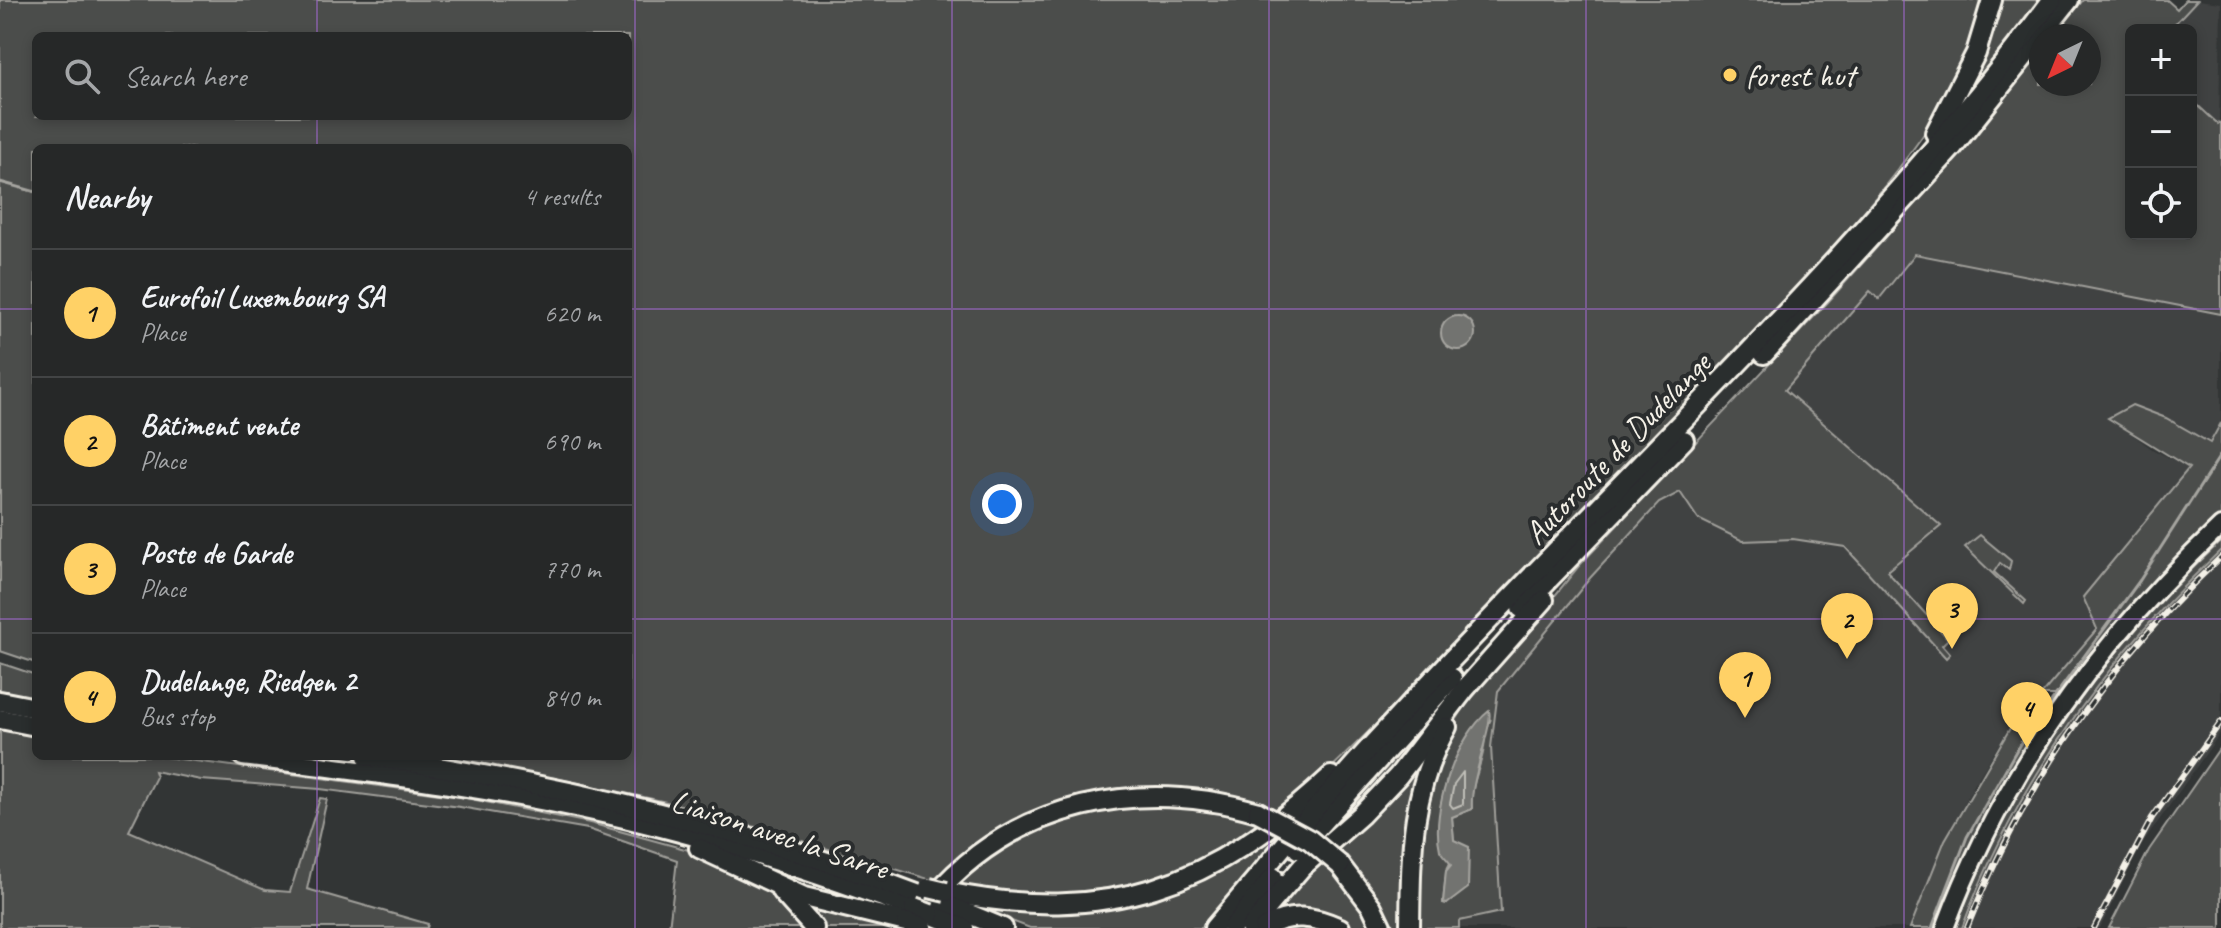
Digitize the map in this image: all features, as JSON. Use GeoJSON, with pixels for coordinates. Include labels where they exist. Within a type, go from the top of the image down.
{"type":"FeatureCollection","features":[{"type":"Feature","properties":{"kind":"highway"},"geometry":{"type":"LineString","coordinates":[[1896,190],[1956,97],[1976,53],[1992,0]]}},
{"type":"Feature","properties":{"kind":"highway","name":"Autoroute de Dudelange"},"geometry":{"type":"LineString","coordinates":[[1214,928],[1382,733],[1725,380],[1941,140],[2052,0]]}},
{"type":"Feature","properties":{"kind":"highway","name":"Autoroute de Dudelange"},"geometry":{"type":"LineString","coordinates":[[1232,928],[1281,868],[1449,682],[1632,495],[1899,208],[1962,136],[2069,0]]}},
{"type":"Feature","properties":{"kind":"highway"},"geometry":{"type":"LineString","coordinates":[[1250,928],[1302,867],[1361,815],[1398,776],[1465,689],[1632,495]]}},
{"type":"Feature","properties":{"kind":"highway"},"geometry":{"type":"LineString","coordinates":[[1410,928],[1413,825],[1419,793],[1441,738],[1493,658]]}},
{"type":"Feature","properties":{"kind":"highway"},"geometry":{"type":"LineString","coordinates":[[0,701],[32,707]]}},
{"type":"Feature","properties":{"kind":"highway"},"geometry":{"type":"LineString","coordinates":[[0,719],[32,725]]}},
{"type":"Feature","properties":{"kind":"highway"},"geometry":{"type":"LineString","coordinates":[[601,815],[702,849],[813,900],[924,910],[1010,903],[1074,904],[1129,895],[1177,880],[1257,839],[1382,733]]}},
{"type":"Feature","properties":{"kind":"highway","name":"Liaison avec la Sarre"},"geometry":{"type":"LineString","coordinates":[[271,760],[456,786],[646,823],[745,851],[924,910],[1003,928]]}},
{"type":"Feature","properties":{"kind":"highway","name":"Liaison avec la Sarre"},"geometry":{"type":"LineString","coordinates":[[390,760],[594,795],[724,828],[856,870],[924,910],[964,928]]}},
{"type":"Feature","properties":{"kind":"highway"},"geometry":{"type":"LineString","coordinates":[[924,910],[968,860],[1010,832],[1074,806],[1123,797],[1176,796],[1258,812],[1310,840],[1340,865],[1372,907],[1382,928]]}},
{"type":"Feature","properties":{"kind":"highway"},"geometry":{"type":"LineString","coordinates":[[766,879],[814,928]]}},
{"type":"Feature","properties":{"kind":"highway"},"geometry":{"type":"LineString","coordinates":[[1264,928],[1280,920],[1305,916],[1340,928]]}},
{"type":"Feature","properties":{"kind":"main road"},"geometry":{"type":"LineString","coordinates":[[1945,928],[2001,803],[2056,713],[2134,612],[2221,526]]}},
{"type":"Feature","properties":{"kind":"shaded area"},"geometry":{"type":"Polygon","coordinates":[[[0,0],[2040,0],[1960,102],[1949,96],[1896,172],[1805,277],[1557,540],[1401,699],[1295,803],[1265,827],[1158,882],[1053,899],[949,885],[1036,824],[1129,802],[1274,810],[1179,791],[1135,790],[1093,795],[1052,806],[1013,824],[974,849],[935,881],[685,806],[454,760],[632,760],[632,144],[32,144],[32,662],[0,651],[0,0]]]}},
{"type":"Feature","properties":{"kind":"shaded area"},"geometry":{"type":"Polygon","coordinates":[[[2083,0],[2167,0],[2177,9],[2185,0],[2197,0],[2175,24],[2125,24],[2125,240],[2197,240],[2197,105],[2218,124],[2221,122],[2221,314],[1915,254],[1879,299],[1870,291],[1785,390],[1941,526],[1887,571],[1948,639],[1942,645],[1950,654],[1946,658],[1845,547],[1793,539],[1743,541],[1698,519],[1680,492],[1659,503],[1590,578],[1498,691],[1491,747],[1501,912],[1459,921],[1459,928],[1420,928],[1420,829],[1444,740],[1463,709],[1578,567],[1828,302],[1928,190],[2029,67],[2029,96],[2101,96],[2101,24],[2064,24],[2083,0]],[[1491,719],[1446,782],[1440,850],[1451,861],[1446,871],[1443,903],[1447,904],[1454,841],[1452,817],[1472,809],[1473,788],[1491,719]]]}},
{"type":"Feature","properties":{"kind":"shaded area"},"geometry":{"type":"Polygon","coordinates":[[[2197,0],[2221,3],[2219,125],[2197,105],[2197,24],[2175,24],[2197,0]]]}},
{"type":"Feature","properties":{"kind":"shaded area"},"geometry":{"type":"Polygon","coordinates":[[[1915,254],[2221,314],[2221,423],[2210,443],[2166,418],[2133,405],[2108,417],[2152,449],[2189,468],[2145,522],[2097,629],[2034,706],[2026,700],[1973,787],[1945,840],[1910,928],[1459,928],[1459,922],[1501,911],[1491,747],[1498,691],[1590,578],[1659,503],[1681,492],[1743,541],[1793,539],[1845,547],[1946,658],[1950,654],[1942,645],[1948,638],[1887,571],[1940,526],[1785,390],[1870,291],[1880,298],[1915,254]]]}},
{"type":"Feature","properties":{"kind":"shaded area"},"geometry":{"type":"Polygon","coordinates":[[[2132,405],[2166,418],[2210,443],[2221,423],[2221,519],[2066,689],[2057,695],[2041,695],[2097,629],[2083,597],[2189,468],[2108,418],[2132,405]]]}},
{"type":"Feature","properties":{"kind":"shaded area"},"geometry":{"type":"Polygon","coordinates":[[[1980,535],[2011,561],[2009,570],[2000,563],[1994,572],[2026,601],[2024,604],[1965,547],[1980,535]]]}},
{"type":"Feature","properties":{"kind":"shaded area"},"geometry":{"type":"Polygon","coordinates":[[[2221,541],[2221,550],[2141,633],[2070,724],[2010,822],[1962,928],[1956,928],[2004,820],[2033,768],[2066,719],[2138,626],[2221,541]]]}},
{"type":"Feature","properties":{"kind":"shaded area"},"geometry":{"type":"Polygon","coordinates":[[[2221,550],[2221,732],[2141,846],[2100,928],[1962,928],[1990,861],[2050,752],[2147,625],[2221,550]]]}},
{"type":"Feature","properties":{"kind":"shaded area"},"geometry":{"type":"Polygon","coordinates":[[[0,663],[32,674],[32,699],[0,692],[0,663]]]}},
{"type":"Feature","properties":{"kind":"shaded area"},"geometry":{"type":"Polygon","coordinates":[[[2027,699],[2038,714],[2037,731],[1939,928],[1910,928],[1945,840],[2027,699]]]}},
{"type":"Feature","properties":{"kind":"shaded area"},"geometry":{"type":"Polygon","coordinates":[[[1428,728],[1394,772],[1328,836],[1324,833],[1409,739],[1428,728]]]}},
{"type":"Feature","properties":{"kind":"shaded area"},"geometry":{"type":"Polygon","coordinates":[[[0,729],[32,735],[32,760],[188,760],[461,797],[590,823],[696,852],[769,889],[808,928],[669,928],[677,860],[588,829],[460,807],[320,789],[201,780],[154,771],[156,777],[129,831],[265,890],[290,892],[320,798],[327,799],[307,889],[428,924],[427,928],[0,928],[0,729]]]}},
{"type":"Feature","properties":{"kind":"shaded area"},"geometry":{"type":"Polygon","coordinates":[[[2221,746],[2221,928],[2109,928],[2149,850],[2221,746]]]}},
{"type":"Feature","properties":{"kind":"shaded area"},"geometry":{"type":"Polygon","coordinates":[[[1427,747],[1405,928],[1390,928],[1331,847],[1427,747]]]}},
{"type":"Feature","properties":{"kind":"shaded area"},"geometry":{"type":"Polygon","coordinates":[[[1303,810],[1202,928],[1030,928],[980,909],[983,904],[1165,889],[1303,810]]]}},
{"type":"Feature","properties":{"kind":"shaded area"},"geometry":{"type":"Polygon","coordinates":[[[1320,857],[1351,887],[1375,928],[1351,928],[1345,922],[1269,920],[1320,857]]]}},
{"type":"Feature","properties":{"kind":"shaded area"},"geometry":{"type":"Polygon","coordinates":[[[755,863],[892,909],[890,913],[821,898],[753,867],[755,863]]]}},
{"type":"Feature","properties":{"kind":"shaded area"},"geometry":{"type":"Polygon","coordinates":[[[801,902],[898,928],[819,928],[801,902]]]}},
{"type":"Feature","properties":{"kind":"water"},"geometry":{"type":"Polygon","coordinates":[[[1458,316],[1470,321],[1475,333],[1470,345],[1458,350],[1446,345],[1441,333],[1446,321],[1458,316]]]}},
{"type":"Feature","properties":{"kind":"water"},"geometry":{"type":"Polygon","coordinates":[[[1489,711],[1472,809],[1452,817],[1454,840],[1469,847],[1468,888],[1447,904],[1443,903],[1446,871],[1451,865],[1440,850],[1438,834],[1443,795],[1466,738],[1489,711]]]}},
{"type":"Feature","properties":{"kind":"waterway"},"geometry":{"type":"LineString","coordinates":[[0,182],[32,191]]}},
{"type":"Feature","properties":{"kind":"waterway"},"geometry":{"type":"LineString","coordinates":[[1932,928],[1967,837],[2020,744],[2140,580],[2221,454]]}},
{"type":"Feature","properties":{"kind":"railway"},"geometry":{"type":"LineString","coordinates":[[1967,928],[2015,825],[2073,728],[2142,639],[2221,557]]}},
{"type":"Feature","properties":{"kind":"railway"},"geometry":{"type":"LineString","coordinates":[[2094,928],[2152,818],[2221,722]]}},
{"type":"Feature","properties":{"kind":"place","name":"forest hut"},"geometry":{"type":"Point","coordinates":[1730,75]}},
{"type":"Feature","properties":{"kind":"place","name":"Poste de Garde"},"geometry":{"type":"Point","coordinates":[1952,649]}},
{"type":"Feature","properties":{"kind":"place","name":"Bâtiment vente"},"geometry":{"type":"Point","coordinates":[1847,659]}},
{"type":"Feature","properties":{"kind":"place","name":"Eurofoil Luxembourg SA"},"geometry":{"type":"Point","coordinates":[1745,718]}},
{"type":"Feature","properties":{"kind":"place","name":"Dudelange, Riedgen 2"},"geometry":{"type":"Point","coordinates":[2027,748]}}]}
